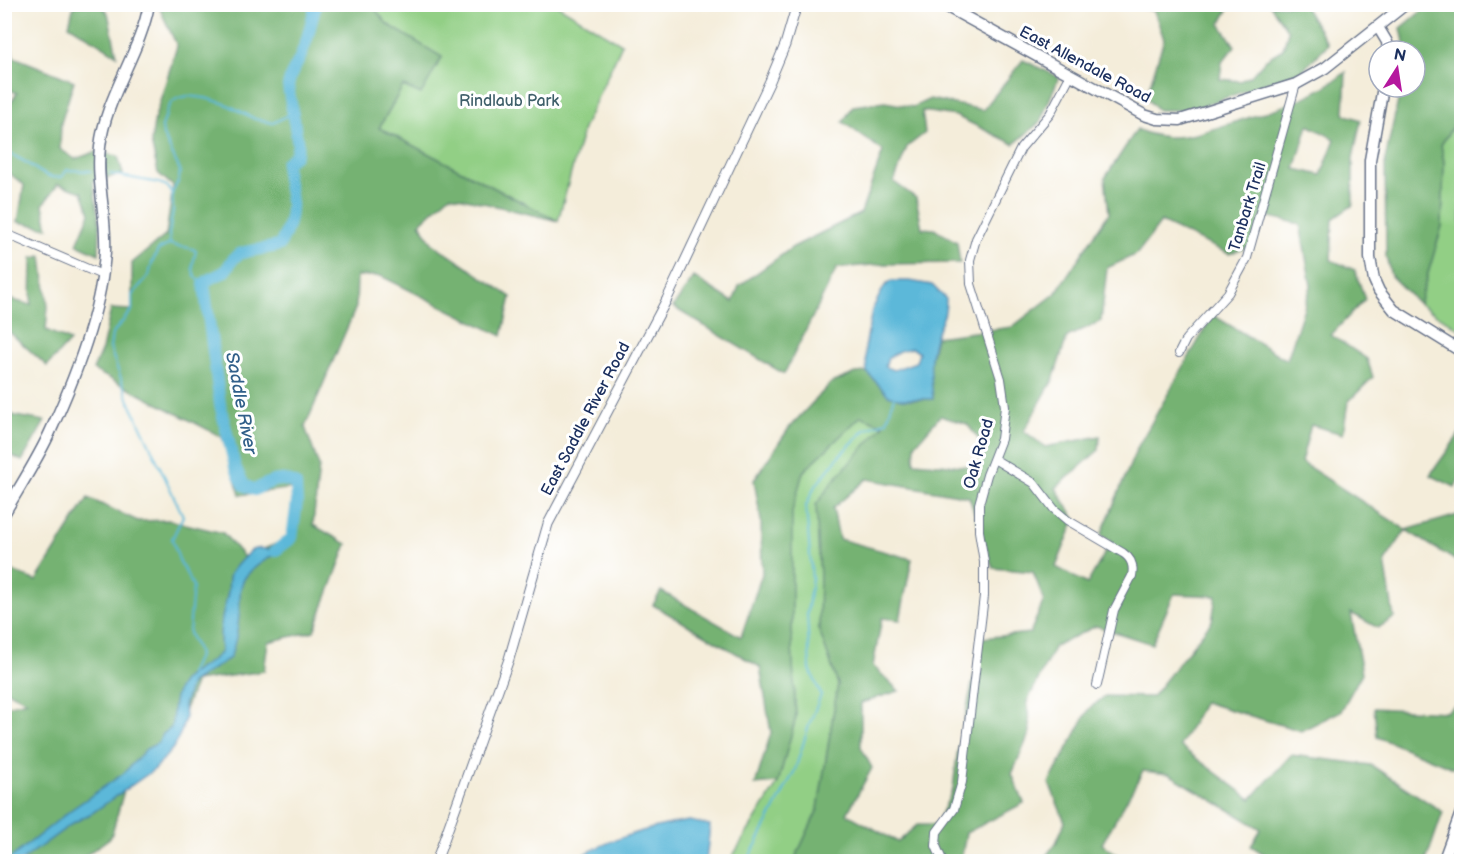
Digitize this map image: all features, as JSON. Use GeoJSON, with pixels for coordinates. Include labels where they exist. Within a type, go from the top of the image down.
{"type":"FeatureCollection","features":[{"type":"Feature","properties":{"kind":"main road"},"geometry":{"type":"LineString","coordinates":[[4,514],[51,431],[88,334],[102,274],[105,228],[99,147],[110,107],[142,29],[149,4]]}},
{"type":"Feature","properties":{"kind":"main road","name":"East Allendale Road"},"geometry":{"type":"LineString","coordinates":[[942,4],[1144,115],[1168,120],[1194,117],[1296,84],[1325,68],[1406,4]]}},
{"type":"Feature","properties":{"kind":"main road"},"geometry":{"type":"LineString","coordinates":[[1378,27],[1385,39]]}},
{"type":"Feature","properties":{"kind":"main road"},"geometry":{"type":"LineString","coordinates":[[1381,99],[1369,178],[1370,258],[1374,280],[1382,296],[1394,310],[1461,352]]}},
{"type":"Feature","properties":{"kind":"main road"},"geometry":{"type":"LineString","coordinates":[[1443,861],[1461,810]]}},
{"type":"Feature","properties":{"kind":"street","name":"East Saddle River Road"},"geometry":{"type":"LineString","coordinates":[[436,861],[503,678],[548,524],[667,298],[780,59],[797,4]]}},
{"type":"Feature","properties":{"kind":"street","name":"Oak Road"},"geometry":{"type":"LineString","coordinates":[[943,861],[938,853],[936,838],[941,825],[954,809],[962,782],[984,596],[984,562],[979,531],[979,504],[1004,423],[1004,394],[1001,379],[970,284],[972,250],[1021,148],[1050,114],[1071,76]]}},
{"type":"Feature","properties":{"kind":"street","name":"Tanbark Trail"},"geometry":{"type":"LineString","coordinates":[[1179,353],[1186,339],[1228,293],[1247,258],[1296,84]]}},
{"type":"Feature","properties":{"kind":"street"},"geometry":{"type":"LineString","coordinates":[[4,233],[102,274]]}},
{"type":"Feature","properties":{"kind":"street"},"geometry":{"type":"LineString","coordinates":[[994,459],[1034,483],[1054,509],[1067,520],[1131,560],[1133,570],[1114,610],[1097,685]]}},
{"type":"Feature","properties":{"kind":"green space"},"geometry":{"type":"Polygon","coordinates":[[[228,4],[372,5],[387,24],[442,57],[421,94],[403,86],[379,128],[558,221],[450,195],[420,223],[432,243],[511,297],[502,336],[381,276],[357,276],[356,307],[305,427],[319,466],[313,525],[347,544],[314,631],[268,642],[264,671],[196,681],[176,732],[125,787],[111,837],[78,861],[5,861],[5,706],[27,701],[5,690],[5,568],[36,581],[88,498],[138,521],[169,520],[223,533],[244,557],[288,539],[294,488],[240,495],[222,437],[93,370],[102,349],[111,309],[132,310],[132,263],[166,235],[173,186],[158,173],[151,142],[155,117],[177,46],[158,5],[220,8],[228,4]]]}},
{"type":"Feature","properties":{"kind":"green space"},"geometry":{"type":"Polygon","coordinates":[[[74,5],[101,5],[108,13],[117,55],[69,25],[74,5]]]}},
{"type":"Feature","properties":{"kind":"green space","name":"Rindlaub Park"},"geometry":{"type":"Polygon","coordinates":[[[372,5],[557,5],[622,44],[583,129],[558,221],[379,128],[403,86],[442,58],[387,24],[372,5]]]}},
{"type":"Feature","properties":{"kind":"green space"},"geometry":{"type":"Polygon","coordinates":[[[1131,5],[1231,5],[1220,24],[1235,46],[1222,62],[1220,79],[1240,81],[1251,76],[1266,59],[1283,49],[1288,31],[1270,5],[1303,5],[1328,44],[1302,71],[1191,110],[1158,110],[1146,98],[1164,39],[1154,11],[1131,5]]]}},
{"type":"Feature","properties":{"kind":"green space"},"geometry":{"type":"Polygon","coordinates":[[[1429,5],[1461,5],[1461,113],[1441,145],[1444,162],[1442,226],[1419,304],[1391,276],[1386,256],[1385,160],[1398,99],[1427,99],[1427,39],[1403,39],[1401,28],[1429,5]]]}},
{"type":"Feature","properties":{"kind":"green space"},"geometry":{"type":"Polygon","coordinates":[[[4,27],[14,57],[74,81],[61,123],[60,149],[75,159],[95,152],[118,156],[123,174],[93,181],[100,227],[99,254],[77,244],[90,213],[82,192],[58,184],[43,205],[48,228],[18,222],[24,185],[5,170],[5,111],[17,93],[5,88],[4,27]]]}},
{"type":"Feature","properties":{"kind":"green space"},"geometry":{"type":"Polygon","coordinates":[[[1023,60],[1059,77],[1040,122],[1014,144],[956,116],[922,111],[925,133],[907,147],[894,182],[916,198],[922,228],[934,229],[957,242],[960,263],[885,264],[837,268],[784,374],[673,307],[694,277],[733,302],[739,286],[793,247],[861,213],[883,151],[843,122],[853,106],[885,102],[913,107],[930,99],[983,110],[1023,60]]]}},
{"type":"Feature","properties":{"kind":"green space"},"geometry":{"type":"Polygon","coordinates":[[[1346,72],[1344,114],[1361,120],[1353,158],[1353,205],[1333,219],[1331,260],[1355,270],[1365,299],[1331,335],[1367,359],[1373,377],[1348,402],[1343,434],[1311,425],[1301,462],[1406,530],[1385,561],[1394,618],[1378,628],[1351,613],[1362,673],[1341,711],[1301,731],[1204,702],[1180,746],[1251,799],[1291,755],[1371,765],[1443,812],[1426,861],[1275,861],[1251,846],[1261,829],[1169,774],[1143,771],[1102,844],[1126,861],[1042,861],[1056,843],[1065,822],[1049,783],[1089,709],[1105,696],[1152,697],[1212,621],[1216,596],[1174,594],[1152,644],[1096,626],[1055,646],[1027,702],[1030,732],[1012,774],[1024,803],[966,833],[961,861],[794,861],[818,809],[838,684],[819,630],[820,575],[816,505],[833,481],[884,425],[861,416],[803,472],[792,512],[792,646],[796,717],[778,783],[755,785],[771,733],[760,667],[653,605],[661,591],[741,637],[762,574],[761,521],[754,480],[789,428],[831,383],[856,373],[867,372],[883,389],[895,397],[933,399],[929,366],[936,337],[1012,327],[1055,294],[1109,213],[1105,178],[1137,129],[1168,137],[1192,135],[1292,103],[1346,72]],[[1308,125],[1295,169],[1321,175],[1335,139],[1308,125]],[[1262,215],[1252,246],[1229,254],[1161,222],[1137,254],[1107,268],[1101,321],[1067,337],[1053,380],[1024,431],[1045,447],[1100,436],[1099,450],[1056,488],[1075,519],[1056,567],[1087,584],[1111,542],[1101,535],[1137,448],[1213,315],[1287,360],[1311,286],[1300,224],[1262,215]],[[940,416],[915,445],[914,462],[976,467],[987,450],[967,424],[940,416]],[[867,479],[833,508],[839,539],[912,559],[900,620],[882,618],[873,666],[899,691],[861,703],[861,747],[872,768],[847,814],[898,842],[917,825],[936,825],[953,789],[957,755],[982,638],[1030,633],[1044,600],[1033,572],[993,568],[969,497],[867,479]]]}},
{"type":"Feature","properties":{"kind":"green space"},"geometry":{"type":"Polygon","coordinates":[[[1461,113],[1461,330],[1419,304],[1442,226],[1444,162],[1441,145],[1461,113]]]}},
{"type":"Feature","properties":{"kind":"green space"},"geometry":{"type":"Polygon","coordinates":[[[42,256],[48,307],[46,330],[70,341],[47,366],[8,331],[4,333],[5,298],[31,305],[32,258],[42,256]]]}},
{"type":"Feature","properties":{"kind":"green space"},"geometry":{"type":"Polygon","coordinates":[[[5,412],[45,421],[22,461],[5,452],[5,412]]]}},
{"type":"Feature","properties":{"kind":"green space"},"geometry":{"type":"Polygon","coordinates":[[[861,416],[884,426],[816,505],[820,575],[819,630],[838,684],[818,809],[794,861],[729,862],[778,783],[796,717],[792,646],[791,512],[803,472],[861,416]]]}},
{"type":"Feature","properties":{"kind":"green space"},"geometry":{"type":"Polygon","coordinates":[[[1460,433],[1461,476],[1455,487],[1430,475],[1460,433]]]}},
{"type":"Feature","properties":{"kind":"green space"},"geometry":{"type":"Polygon","coordinates":[[[1461,514],[1461,564],[1406,530],[1461,514]]]}},
{"type":"Feature","properties":{"kind":"green space"},"geometry":{"type":"Polygon","coordinates":[[[1461,701],[1461,762],[1458,770],[1377,737],[1374,708],[1446,712],[1461,701]]]}},
{"type":"Feature","properties":{"kind":"water"},"geometry":{"type":"Polygon","coordinates":[[[891,281],[910,281],[932,285],[946,299],[944,316],[931,354],[933,399],[901,399],[888,395],[867,372],[865,348],[872,310],[884,287],[891,281]],[[912,348],[899,351],[888,358],[885,367],[894,370],[916,362],[919,353],[912,348]]]}},
{"type":"Feature","properties":{"kind":"water"},"geometry":{"type":"Polygon","coordinates":[[[283,539],[289,544],[256,566],[244,580],[237,632],[230,658],[191,683],[184,705],[185,718],[181,732],[173,748],[155,769],[92,813],[73,823],[21,861],[7,861],[72,809],[124,773],[146,749],[158,743],[163,734],[171,728],[175,698],[180,686],[190,675],[221,652],[221,628],[230,574],[252,550],[273,550],[280,545],[283,539]]]}},
{"type":"Feature","properties":{"kind":"water"},"geometry":{"type":"Polygon","coordinates":[[[689,821],[710,825],[706,861],[572,861],[628,835],[689,821]]]}},
{"type":"Feature","properties":{"kind":"waterway","name":"Saddle River"},"geometry":{"type":"LineString","coordinates":[[275,551],[292,538],[297,502],[296,485],[280,480],[270,482],[255,490],[244,485],[235,467],[220,404],[204,284],[224,272],[239,254],[280,245],[285,235],[291,208],[286,163],[296,154],[298,144],[288,86],[307,39],[316,4]]}},
{"type":"Feature","properties":{"kind":"waterway"},"geometry":{"type":"LineString","coordinates":[[204,284],[196,277],[193,269],[196,251],[170,244],[172,193],[179,180],[180,170],[163,135],[162,127],[168,108],[178,98],[188,96],[226,104],[255,119],[273,123],[292,113]]}},
{"type":"Feature","properties":{"kind":"waterway"},"geometry":{"type":"LineString","coordinates":[[4,153],[15,156],[50,177],[62,177],[67,170],[91,171]]}},
{"type":"Feature","properties":{"kind":"waterway"},"geometry":{"type":"LineString","coordinates":[[110,174],[159,183],[167,186],[172,193]]}},
{"type":"Feature","properties":{"kind":"waterway"},"geometry":{"type":"LineString","coordinates":[[170,244],[158,250],[149,275],[132,295],[132,310],[112,334],[110,348],[129,401],[183,516],[172,539],[179,560],[193,586],[189,633],[199,654],[190,674]]}},
{"type":"Feature","properties":{"kind":"waterway"},"geometry":{"type":"LineString","coordinates":[[747,862],[795,770],[821,695],[810,669],[807,613],[812,579],[806,506],[814,488],[839,456],[865,430],[887,421],[894,397]]}}]}
